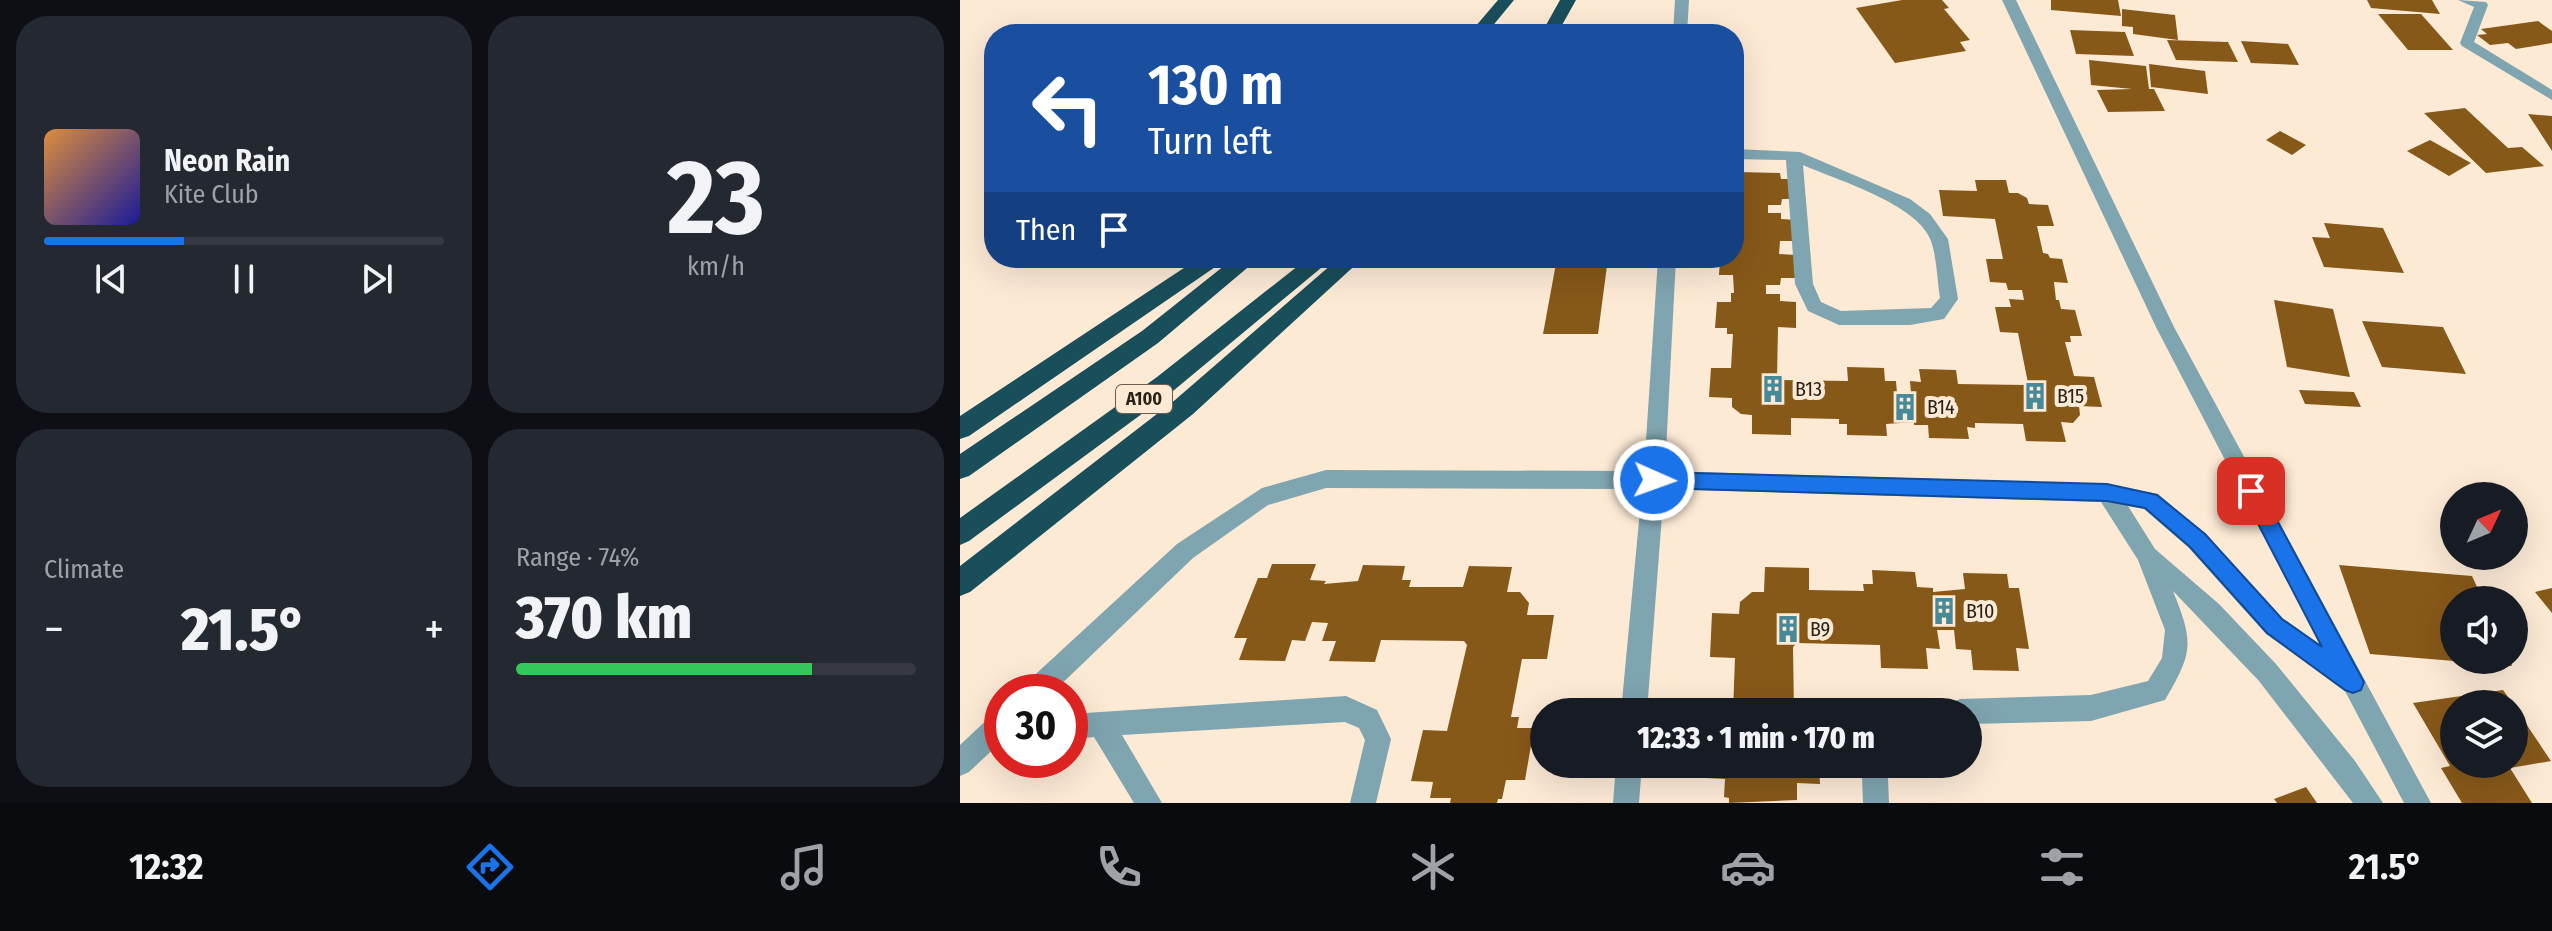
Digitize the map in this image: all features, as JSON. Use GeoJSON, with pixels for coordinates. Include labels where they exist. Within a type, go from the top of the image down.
{"type":"FeatureCollection","features":[{"type":"Feature","properties":{"kind":"highway"},"geometry":{"type":"LineString","coordinates":[[1486,24],[1506,0]]}},
{"type":"Feature","properties":{"kind":"highway"},"geometry":{"type":"LineString","coordinates":[[1555,24],[1568,0]]}},
{"type":"Feature","properties":{"kind":"highway"},"geometry":{"type":"LineString","coordinates":[[960,429],[1200,268]]}},
{"type":"Feature","properties":{"kind":"highway","name":"A100"},"geometry":{"type":"LineString","coordinates":[[960,468],[1150,337],[1236,268]]}},
{"type":"Feature","properties":{"kind":"highway","name":"A100"},"geometry":{"type":"LineString","coordinates":[[960,533],[1165,384],[1310,268]]}},
{"type":"Feature","properties":{"kind":"highway"},"geometry":{"type":"LineString","coordinates":[[960,583],[1184,407],[1341,268]]}},
{"type":"Feature","properties":{"kind":"street"},"geometry":{"type":"LineString","coordinates":[[1681,24],[1682,0]]}},
{"type":"Feature","properties":{"kind":"street"},"geometry":{"type":"LineString","coordinates":[[2009,0],[2165,327],[2418,803]]}},
{"type":"Feature","properties":{"kind":"street"},"geometry":{"type":"LineString","coordinates":[[2465,0],[2481,5],[2467,43],[2552,96]]}},
{"type":"Feature","properties":{"kind":"street"},"geometry":{"type":"LineString","coordinates":[[1744,154],[1794,155],[1904,203],[1924,218],[1939,239],[1949,299],[1937,314],[1910,318],[1839,318],[1814,306],[1804,284],[1794,155]]}},
{"type":"Feature","properties":{"kind":"street"},"geometry":{"type":"LineString","coordinates":[[1635,698],[1654,480],[1666,268]]}},
{"type":"Feature","properties":{"kind":"street"},"geometry":{"type":"LineString","coordinates":[[1054,674],[1185,551],[1262,497],[1326,479],[1654,480],[2107,493],[2150,501],[2197,541],[2274,626],[2353,682]]}},
{"type":"Feature","properties":{"kind":"street"},"geometry":{"type":"LineString","coordinates":[[1982,711],[2091,708],[2156,691],[2174,661],[2177,630],[2147,555],[2107,493]]}},
{"type":"Feature","properties":{"kind":"street"},"geometry":{"type":"LineString","coordinates":[[2147,555],[2186,586],[2314,727],[2370,803]]}},
{"type":"Feature","properties":{"kind":"street"},"geometry":{"type":"LineString","coordinates":[[1088,725],[1346,709],[1368,719],[1378,739],[1363,803]]}},
{"type":"Feature","properties":{"kind":"street"},"geometry":{"type":"LineString","coordinates":[[1100,723],[1149,803]]}},
{"type":"Feature","properties":{"kind":"street"},"geometry":{"type":"LineString","coordinates":[[960,763],[984,744]]}},
{"type":"Feature","properties":{"kind":"street"},"geometry":{"type":"LineString","coordinates":[[1626,803],[1628,778]]}},
{"type":"Feature","properties":{"kind":"street"},"geometry":{"type":"LineString","coordinates":[[1875,778],[1876,803]]}},
{"type":"Feature","properties":{"kind":"building"},"geometry":{"type":"Polygon","coordinates":[[[1902,0],[1942,0],[1949,8],[1944,9],[1970,40],[1960,42],[1966,51],[1895,63],[1856,8],[1902,0]]]}},
{"type":"Feature","properties":{"kind":"building"},"geometry":{"type":"Polygon","coordinates":[[[2051,0],[2118,0],[2121,16],[2051,10],[2051,0]]]}},
{"type":"Feature","properties":{"kind":"building"},"geometry":{"type":"Polygon","coordinates":[[[2367,0],[2432,0],[2440,14],[2371,8],[2367,0]]]}},
{"type":"Feature","properties":{"kind":"building"},"geometry":{"type":"Polygon","coordinates":[[[2122,9],[2175,15],[2178,40],[2133,34],[2133,27],[2122,26],[2122,9]]]}},
{"type":"Feature","properties":{"kind":"building"},"geometry":{"type":"Polygon","coordinates":[[[2378,14],[2421,14],[2453,50],[2408,50],[2378,14]]]}},
{"type":"Feature","properties":{"kind":"building"},"geometry":{"type":"Polygon","coordinates":[[[2538,21],[2552,31],[2552,43],[2516,49],[2508,43],[2490,45],[2477,35],[2487,34],[2481,29],[2538,21]]]}},
{"type":"Feature","properties":{"kind":"building"},"geometry":{"type":"Polygon","coordinates":[[[2070,30],[2125,32],[2134,56],[2076,54],[2070,30]]]}},
{"type":"Feature","properties":{"kind":"building"},"geometry":{"type":"Polygon","coordinates":[[[2167,40],[2228,42],[2238,62],[2176,60],[2167,40]]]}},
{"type":"Feature","properties":{"kind":"building"},"geometry":{"type":"Polygon","coordinates":[[[2241,41],[2288,44],[2299,65],[2251,63],[2241,41]]]}},
{"type":"Feature","properties":{"kind":"building"},"geometry":{"type":"Polygon","coordinates":[[[2089,60],[2146,66],[2149,89],[2154,89],[2165,111],[2108,112],[2097,90],[2132,89],[2091,85],[2089,60]]]}},
{"type":"Feature","properties":{"kind":"building"},"geometry":{"type":"Polygon","coordinates":[[[2149,64],[2205,71],[2208,94],[2151,87],[2149,64]]]}},
{"type":"Feature","properties":{"kind":"building"},"geometry":{"type":"Polygon","coordinates":[[[2465,108],[2508,148],[2522,147],[2544,166],[2486,173],[2424,113],[2465,108]]]}},
{"type":"Feature","properties":{"kind":"building"},"geometry":{"type":"Polygon","coordinates":[[[2528,114],[2552,116],[2552,151],[2528,114]]]}},
{"type":"Feature","properties":{"kind":"building"},"geometry":{"type":"Polygon","coordinates":[[[2280,131],[2306,145],[2292,155],[2266,140],[2280,131]]]}},
{"type":"Feature","properties":{"kind":"building"},"geometry":{"type":"Polygon","coordinates":[[[2430,140],[2471,163],[2449,176],[2407,151],[2430,140]]]}},
{"type":"Feature","properties":{"kind":"building"},"geometry":{"type":"Polygon","coordinates":[[[1744,172],[1780,173],[1781,179],[1796,179],[1796,199],[1782,199],[1781,205],[1768,205],[1768,213],[1781,213],[1781,219],[1796,220],[1796,241],[1780,241],[1779,254],[1796,255],[1796,278],[1781,278],[1780,285],[1766,285],[1766,294],[1780,294],[1780,301],[1796,302],[1796,328],[1778,327],[1777,378],[1848,381],[1847,367],[1884,368],[1885,381],[1896,381],[1897,393],[1911,393],[1910,381],[1921,382],[1919,369],[1956,370],[1958,384],[2026,385],[2018,333],[2000,332],[1995,307],[2011,307],[2009,299],[2024,300],[2022,290],[2008,290],[2006,283],[1990,282],[1986,259],[2003,259],[1995,219],[1943,216],[1939,190],[1977,191],[1975,180],[2006,180],[2009,193],[2018,193],[2027,198],[2029,204],[2048,205],[2054,226],[2037,226],[2043,253],[2050,258],[2062,259],[2068,283],[2054,282],[2056,300],[2059,300],[2061,309],[2075,310],[2082,336],[2070,336],[2071,342],[2065,342],[2074,376],[2094,377],[2102,407],[2079,406],[2080,415],[2073,423],[2061,422],[2066,442],[2026,441],[2023,424],[1975,423],[1975,428],[1967,427],[1969,439],[1929,438],[1928,425],[1914,425],[1914,422],[1886,424],[1887,436],[1847,435],[1847,424],[1839,424],[1839,419],[1791,418],[1791,435],[1752,434],[1752,415],[1741,414],[1732,407],[1732,398],[1709,397],[1711,368],[1731,368],[1733,334],[1727,334],[1727,328],[1715,328],[1717,302],[1731,302],[1733,275],[1719,275],[1719,268],[1744,268],[1744,172]]]}},
{"type":"Feature","properties":{"kind":"building"},"geometry":{"type":"Polygon","coordinates":[[[2324,223],[2383,228],[2404,273],[2324,267],[2312,237],[2330,238],[2324,223]]]}},
{"type":"Feature","properties":{"kind":"building"},"geometry":{"type":"Polygon","coordinates":[[[1555,268],[1607,268],[1598,334],[1543,334],[1555,268]]]}},
{"type":"Feature","properties":{"kind":"building"},"geometry":{"type":"Polygon","coordinates":[[[2274,300],[2333,309],[2350,377],[2287,367],[2274,300]]]}},
{"type":"Feature","properties":{"kind":"building"},"geometry":{"type":"Polygon","coordinates":[[[2362,321],[2443,327],[2466,374],[2382,367],[2362,321]]]}},
{"type":"Feature","properties":{"kind":"building"},"geometry":{"type":"Polygon","coordinates":[[[2299,390],[2354,392],[2361,407],[2305,404],[2299,390]]]}},
{"type":"Feature","properties":{"kind":"building"},"geometry":{"type":"Polygon","coordinates":[[[1272,564],[1316,564],[1310,580],[1326,581],[1324,584],[1358,581],[1363,565],[1405,566],[1402,580],[1411,580],[1409,587],[1463,587],[1469,566],[1512,567],[1507,592],[1520,592],[1529,603],[1527,615],[1554,615],[1547,659],[1522,659],[1511,717],[1519,717],[1517,728],[1530,728],[1525,780],[1506,780],[1502,799],[1498,799],[1497,803],[1450,803],[1451,798],[1430,798],[1433,782],[1411,781],[1423,730],[1447,731],[1467,645],[1464,641],[1381,640],[1375,662],[1329,661],[1336,641],[1322,641],[1328,623],[1312,622],[1305,641],[1292,640],[1285,661],[1239,660],[1247,638],[1234,638],[1258,578],[1267,578],[1272,564]]]}},
{"type":"Feature","properties":{"kind":"building"},"geometry":{"type":"Polygon","coordinates":[[[2339,565],[2472,576],[2477,586],[2440,586],[2440,660],[2370,654],[2339,565]]]}},
{"type":"Feature","properties":{"kind":"building"},"geometry":{"type":"Polygon","coordinates":[[[1765,567],[1809,568],[1809,590],[1864,591],[1863,584],[1873,584],[1872,570],[1915,572],[1917,587],[1933,588],[1933,592],[1965,589],[1963,573],[2007,574],[2009,588],[2019,588],[2029,649],[2016,648],[2019,671],[1973,670],[1971,650],[1956,649],[1954,630],[1937,630],[1940,649],[1926,648],[1928,669],[1881,668],[1880,645],[1797,643],[1793,647],[1794,698],[1734,698],[1735,658],[1710,657],[1712,613],[1739,614],[1740,602],[1752,592],[1764,592],[1765,567]]]}},
{"type":"Feature","properties":{"kind":"building"},"geometry":{"type":"Polygon","coordinates":[[[2552,588],[2552,613],[2535,592],[2552,588]]]}},
{"type":"Feature","properties":{"kind":"building"},"geometry":{"type":"Polygon","coordinates":[[[2440,699],[2440,749],[2413,703],[2440,699]]]}},
{"type":"Feature","properties":{"kind":"building"},"geometry":{"type":"Polygon","coordinates":[[[2528,727],[2551,761],[2528,765],[2528,727]]]}},
{"type":"Feature","properties":{"kind":"building"},"geometry":{"type":"Polygon","coordinates":[[[1705,778],[1820,778],[1820,784],[1797,783],[1797,800],[1729,803],[1729,798],[1724,797],[1725,779],[1705,778]]]}},
{"type":"Feature","properties":{"kind":"building"},"geometry":{"type":"Polygon","coordinates":[[[2447,778],[2516,778],[2532,803],[2462,803],[2447,778]]]}},
{"type":"Feature","properties":{"kind":"building"},"geometry":{"type":"Polygon","coordinates":[[[2306,787],[2317,803],[2277,803],[2274,799],[2306,787]]]}},
{"type":"Feature","properties":{"kind":"place","name":"B13"},"geometry":{"type":"Point","coordinates":[1773,389]}},
{"type":"Feature","properties":{"kind":"place","name":"B15"},"geometry":{"type":"Point","coordinates":[2035,396]}},
{"type":"Feature","properties":{"kind":"place","name":"B14"},"geometry":{"type":"Point","coordinates":[1905,407]}},
{"type":"Feature","properties":{"kind":"place","name":"B10"},"geometry":{"type":"Point","coordinates":[1944,611]}},
{"type":"Feature","properties":{"kind":"place","name":"B9"},"geometry":{"type":"Point","coordinates":[1788,629]}},
{"type":"Feature","properties":{"kind":"route"},"geometry":{"type":"LineString","coordinates":[[1654,480],[2107,493],[2150,501],[2197,541],[2274,626],[2353,682],[2251,491]]}}]}
